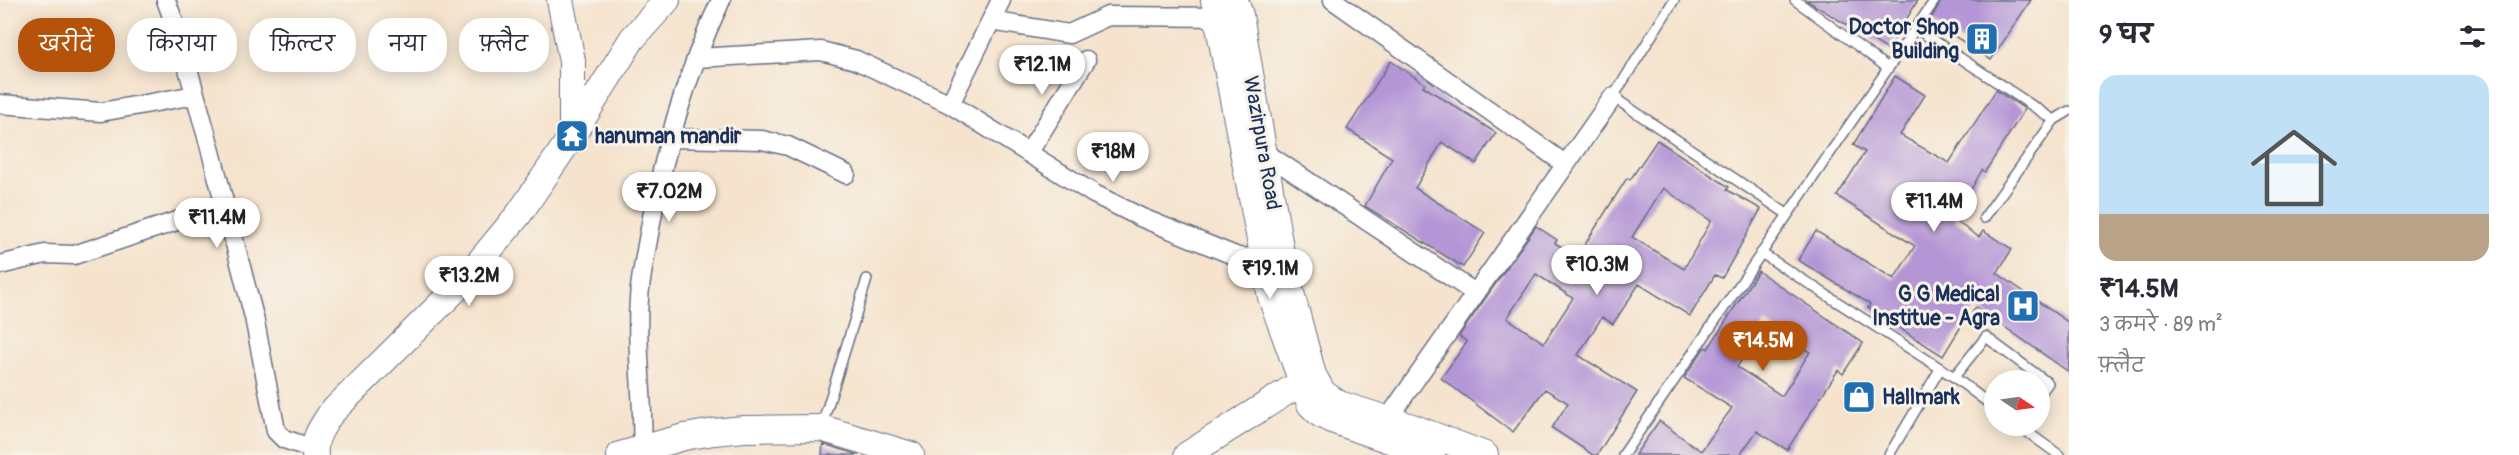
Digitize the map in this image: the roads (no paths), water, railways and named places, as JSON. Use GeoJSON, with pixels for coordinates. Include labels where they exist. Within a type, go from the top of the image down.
{"type":"FeatureCollection","features":[{"type":"Feature","properties":{"kind":"main road"},"geometry":{"type":"LineString","coordinates":[[560,0],[572,62],[572,136]]}},
{"type":"Feature","properties":{"kind":"main road"},"geometry":{"type":"LineString","coordinates":[[315,452],[319,431],[331,413],[462,283],[519,214],[572,136],[632,39],[667,0]]}},
{"type":"Feature","properties":{"kind":"main road","name":"Wazirpura Road"},"geometry":{"type":"LineString","coordinates":[[1225,6],[1264,152],[1274,259]]}},
{"type":"Feature","properties":{"kind":"main road","name":"Wazirpura Road"},"geometry":{"type":"LineString","coordinates":[[1225,6],[1274,259],[1307,378],[1310,404],[1320,414],[1416,452]]}},
{"type":"Feature","properties":{"kind":"main road"},"geometry":{"type":"LineString","coordinates":[[1187,455],[1307,378]]}},
{"type":"Feature","properties":{"kind":"main road","name":"Wazirpura Road"},"geometry":{"type":"LineString","coordinates":[[1307,378],[1339,404],[1485,455]]}},
{"type":"Feature","properties":{"kind":"main road"},"geometry":{"type":"LineString","coordinates":[[635,453],[684,437],[724,431],[821,428],[910,455]]}},
{"type":"Feature","properties":{"kind":"street"},"geometry":{"type":"LineString","coordinates":[[166,0],[178,33],[254,317],[276,431],[284,439],[315,452]]}},
{"type":"Feature","properties":{"kind":"street"},"geometry":{"type":"LineString","coordinates":[[635,453],[639,298],[660,176],[697,58],[721,0]]}},
{"type":"Feature","properties":{"kind":"street"},"geometry":{"type":"LineString","coordinates":[[950,104],[1001,0]]}},
{"type":"Feature","properties":{"kind":"street"},"geometry":{"type":"LineString","coordinates":[[1333,0],[1565,164]]}},
{"type":"Feature","properties":{"kind":"street"},"geometry":{"type":"LineString","coordinates":[[991,21],[1069,34],[1108,16],[1225,6]]}},
{"type":"Feature","properties":{"kind":"street"},"geometry":{"type":"LineString","coordinates":[[697,58],[821,51],[856,60],[950,104],[1094,194],[1140,217],[1227,254],[1238,257],[1274,259]]}},
{"type":"Feature","properties":{"kind":"street"},"geometry":{"type":"LineString","coordinates":[[1029,152],[1086,60]]}},
{"type":"Feature","properties":{"kind":"street"},"geometry":{"type":"LineString","coordinates":[[0,104],[101,112],[195,95]]}},
{"type":"Feature","properties":{"kind":"street"},"geometry":{"type":"LineString","coordinates":[[1387,420],[1613,97]]}},
{"type":"Feature","properties":{"kind":"street"},"geometry":{"type":"LineString","coordinates":[[671,138],[762,140],[788,146],[846,174]]}},
{"type":"Feature","properties":{"kind":"street"},"geometry":{"type":"LineString","coordinates":[[1264,152],[1475,293]]}},
{"type":"Feature","properties":{"kind":"street"},"geometry":{"type":"LineString","coordinates":[[0,265],[45,254],[74,255],[225,205]]}},
{"type":"Feature","properties":{"kind":"lane"},"geometry":{"type":"LineString","coordinates":[[1674,0],[1613,97],[1787,214]]}},
{"type":"Feature","properties":{"kind":"lane"},"geometry":{"type":"LineString","coordinates":[[1795,0],[1888,68]]}},
{"type":"Feature","properties":{"kind":"lane"},"geometry":{"type":"LineString","coordinates":[[1623,455],[1935,0]]}},
{"type":"Feature","properties":{"kind":"lane"},"geometry":{"type":"LineString","coordinates":[[1915,28],[2054,120]]}},
{"type":"Feature","properties":{"kind":"lane"},"geometry":{"type":"LineString","coordinates":[[1984,218],[2054,120],[2069,111]]}},
{"type":"Feature","properties":{"kind":"lane"},"geometry":{"type":"LineString","coordinates":[[1761,253],[1954,377],[1984,400]]}},
{"type":"Feature","properties":{"kind":"lane"},"geometry":{"type":"LineString","coordinates":[[821,428],[867,279]]}},
{"type":"Feature","properties":{"kind":"lane"},"geometry":{"type":"LineString","coordinates":[[1954,377],[1986,337],[2030,370]]}},
{"type":"Feature","properties":{"kind":"lane"},"geometry":{"type":"LineString","coordinates":[[1889,455],[1940,369]]}},
{"type":"Feature","properties":{"kind":"lane"},"geometry":{"type":"LineString","coordinates":[[2033,436],[2059,455]]}},
{"type":"Feature","properties":{"kind":"place","name":"Doctor Shop Building"},"geometry":{"type":"Point","coordinates":[1982,39]}},
{"type":"Feature","properties":{"kind":"place","name":"hanuman mandir"},"geometry":{"type":"Point","coordinates":[572,136]}},
{"type":"Feature","properties":{"kind":"place","name":"G G Medical Institue - Agra"},"geometry":{"type":"Point","coordinates":[2023,306]}},
{"type":"Feature","properties":{"kind":"place","name":"Hallmark"},"geometry":{"type":"Point","coordinates":[1859,397]}}]}
